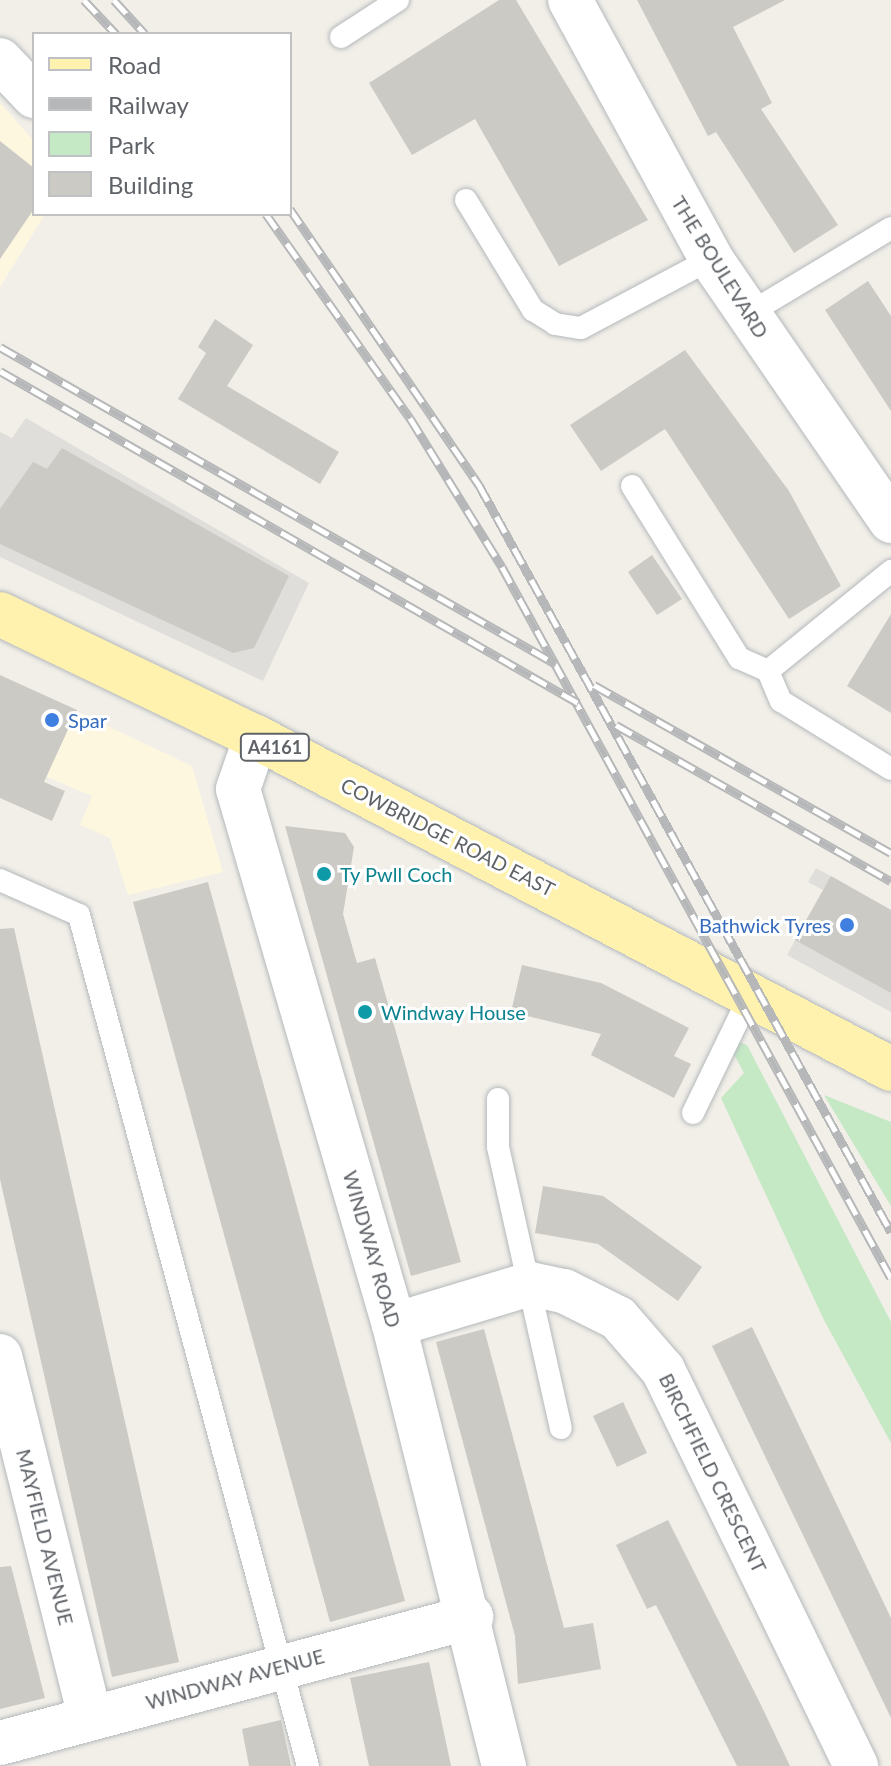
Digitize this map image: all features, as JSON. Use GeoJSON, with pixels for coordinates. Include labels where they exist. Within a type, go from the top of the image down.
{"type":"FeatureCollection","features":[{"type":"Feature","properties":{"kind":"main road","name":"COWBRIDGE ROAD EAST"},"geometry":{"type":"LineString","coordinates":[[0,614],[256,737],[891,1069]]}},
{"type":"Feature","properties":{"kind":"street","name":"THE BOULEVARD"},"geometry":{"type":"LineString","coordinates":[[570,0],[711,259],[887,507]]}},
{"type":"Feature","properties":{"kind":"street"},"geometry":{"type":"LineString","coordinates":[[0,60],[32,94]]}},
{"type":"Feature","properties":{"kind":"street","name":"WINDWAY ROAD"},"geometry":{"type":"LineString","coordinates":[[256,737],[238,789],[394,1325],[471,1617],[504,1766]]}},
{"type":"Feature","properties":{"kind":"street"},"geometry":{"type":"LineString","coordinates":[[394,1325],[530,1284]]}},
{"type":"Feature","properties":{"kind":"street","name":"BIRCHFIELD CRESCENT"},"geometry":{"type":"LineString","coordinates":[[530,1284],[564,1291],[618,1318],[663,1370],[856,1766]]}},
{"type":"Feature","properties":{"kind":"street","name":"MAYFIELD AVENUE"},"geometry":{"type":"LineString","coordinates":[[0,1356],[90,1718]]}},
{"type":"Feature","properties":{"kind":"street","name":"WINDWAY AVENUE"},"geometry":{"type":"LineString","coordinates":[[4,1751],[90,1718],[471,1617]]}},
{"type":"Feature","properties":{"kind":"lane"},"geometry":{"type":"LineString","coordinates":[[341,37],[398,0]]}},
{"type":"Feature","properties":{"kind":"lane"},"geometry":{"type":"LineString","coordinates":[[466,200],[533,310],[555,324],[581,328],[711,259]]}},
{"type":"Feature","properties":{"kind":"lane"},"geometry":{"type":"LineString","coordinates":[[748,314],[891,228]]}},
{"type":"Feature","properties":{"kind":"lane"},"geometry":{"type":"LineString","coordinates":[[632,486],[739,658],[768,671],[781,701],[891,769]]}},
{"type":"Feature","properties":{"kind":"lane"},"geometry":{"type":"LineString","coordinates":[[768,671],[891,571]]}},
{"type":"Feature","properties":{"kind":"lane"},"geometry":{"type":"LineString","coordinates":[[0,880],[79,915],[284,1666],[308,1766]]}},
{"type":"Feature","properties":{"kind":"lane"},"geometry":{"type":"LineString","coordinates":[[693,1113],[749,997]]}},
{"type":"Feature","properties":{"kind":"lane"},"geometry":{"type":"LineString","coordinates":[[498,1099],[498,1147],[561,1428]]}},
{"type":"Feature","properties":{"kind":"shaded area"},"geometry":{"type":"Polygon","coordinates":[[[0,103],[32,139],[32,216],[44,216],[0,287],[0,103]]]}},
{"type":"Feature","properties":{"kind":"shaded area"},"geometry":{"type":"Polygon","coordinates":[[[26,418],[309,583],[263,681],[0,557],[0,432],[12,438],[26,418]]]}},
{"type":"Feature","properties":{"kind":"shaded area"},"geometry":{"type":"Polygon","coordinates":[[[0,675],[192,766],[223,872],[128,895],[110,838],[80,825],[92,796],[40,774],[0,675]]]}},
{"type":"Feature","properties":{"kind":"shaded area","name":"Bathwick Tyres"},"geometry":{"type":"Polygon","coordinates":[[[816,868],[891,910],[891,1012],[787,955],[823,890],[808,882],[816,868]]]}},
{"type":"Feature","properties":{"kind":"green space"},"geometry":{"type":"Polygon","coordinates":[[[724,1036],[747,1045],[891,1322],[891,1443],[824,1320],[721,1098],[744,1073],[724,1036]]]}},
{"type":"Feature","properties":{"kind":"green space"},"geometry":{"type":"Polygon","coordinates":[[[824,1095],[891,1122],[891,1206],[824,1095]]]}},
{"type":"Feature","properties":{"kind":"building"},"geometry":{"type":"Polygon","coordinates":[[[499,0],[516,0],[648,220],[559,266],[475,119],[412,155],[369,83],[499,0]]]}},
{"type":"Feature","properties":{"kind":"building"},"geometry":{"type":"Polygon","coordinates":[[[637,0],[785,0],[733,27],[772,103],[761,109],[838,225],[794,253],[716,132],[708,136],[637,0]]]}},
{"type":"Feature","properties":{"kind":"building"},"geometry":{"type":"Polygon","coordinates":[[[0,141],[32,166],[32,212],[0,259],[0,141]]]}},
{"type":"Feature","properties":{"kind":"building"},"geometry":{"type":"Polygon","coordinates":[[[868,281],[891,316],[891,411],[825,310],[868,281]]]}},
{"type":"Feature","properties":{"kind":"building"},"geometry":{"type":"Polygon","coordinates":[[[215,319],[253,345],[227,386],[339,452],[320,484],[178,399],[206,353],[198,347],[215,319]]]}},
{"type":"Feature","properties":{"kind":"building"},"geometry":{"type":"Polygon","coordinates":[[[685,350],[789,491],[841,586],[789,619],[665,429],[601,471],[570,425],[685,350]]]}},
{"type":"Feature","properties":{"kind":"building"},"geometry":{"type":"Polygon","coordinates":[[[62,448],[289,576],[254,648],[233,653],[0,544],[0,509],[33,462],[47,469],[62,448]]]}},
{"type":"Feature","properties":{"kind":"building"},"geometry":{"type":"Polygon","coordinates":[[[652,555],[682,599],[657,615],[628,572],[652,555]]]}},
{"type":"Feature","properties":{"kind":"building"},"geometry":{"type":"Polygon","coordinates":[[[891,614],[891,713],[847,686],[891,614]]]}},
{"type":"Feature","properties":{"kind":"building"},"geometry":{"type":"Polygon","coordinates":[[[0,675],[77,710],[44,782],[65,791],[52,821],[0,798],[0,675]]]}},
{"type":"Feature","properties":{"kind":"building"},"geometry":{"type":"Polygon","coordinates":[[[285,826],[345,833],[354,847],[343,914],[357,963],[375,958],[461,1262],[411,1276],[285,826]]]}},
{"type":"Feature","properties":{"kind":"building","name":"Bathwick Tyres"},"geometry":{"type":"Polygon","coordinates":[[[831,876],[891,910],[891,993],[795,940],[831,876]]]}},
{"type":"Feature","properties":{"kind":"building"},"geometry":{"type":"Polygon","coordinates":[[[208,882],[405,1601],[330,1622],[133,902],[208,882]]]}},
{"type":"Feature","properties":{"kind":"building"},"geometry":{"type":"Polygon","coordinates":[[[14,928],[179,1662],[112,1677],[0,1179],[0,929],[14,928]]]}},
{"type":"Feature","properties":{"kind":"building"},"geometry":{"type":"Polygon","coordinates":[[[522,965],[601,983],[689,1028],[674,1056],[691,1064],[674,1098],[591,1055],[601,1034],[511,1012],[522,965]]]}},
{"type":"Feature","properties":{"kind":"building"},"geometry":{"type":"Polygon","coordinates":[[[543,1186],[603,1196],[702,1267],[678,1301],[598,1244],[535,1233],[543,1186]]]}},
{"type":"Feature","properties":{"kind":"building"},"geometry":{"type":"Polygon","coordinates":[[[752,1327],[891,1618],[891,1718],[712,1346],[752,1327]]]}},
{"type":"Feature","properties":{"kind":"building"},"geometry":{"type":"Polygon","coordinates":[[[484,1329],[564,1628],[593,1623],[601,1669],[518,1684],[515,1636],[436,1342],[484,1329]]]}},
{"type":"Feature","properties":{"kind":"building"},"geometry":{"type":"Polygon","coordinates":[[[623,1402],[647,1453],[617,1467],[593,1416],[623,1402]]]}},
{"type":"Feature","properties":{"kind":"building"},"geometry":{"type":"Polygon","coordinates":[[[668,1520],[790,1766],[737,1766],[656,1605],[647,1609],[616,1545],[668,1520]]]}},
{"type":"Feature","properties":{"kind":"building"},"geometry":{"type":"Polygon","coordinates":[[[11,1566],[45,1698],[0,1709],[0,1567],[11,1566]]]}},
{"type":"Feature","properties":{"kind":"building"},"geometry":{"type":"Polygon","coordinates":[[[429,1662],[451,1766],[369,1766],[350,1678],[429,1662]]]}},
{"type":"Feature","properties":{"kind":"building"},"geometry":{"type":"Polygon","coordinates":[[[281,1720],[291,1766],[249,1766],[242,1729],[281,1720]]]}},
{"type":"Feature","properties":{"kind":"railway"},"geometry":{"type":"LineString","coordinates":[[84,0],[114,32]]}},
{"type":"Feature","properties":{"kind":"railway"},"geometry":{"type":"LineString","coordinates":[[114,0],[143,32]]}},
{"type":"Feature","properties":{"kind":"railway"},"geometry":{"type":"LineString","coordinates":[[292,212],[479,485],[891,1232]]}},
{"type":"Feature","properties":{"kind":"railway"},"geometry":{"type":"LineString","coordinates":[[267,216],[410,418],[502,567],[891,1278]]}},
{"type":"Feature","properties":{"kind":"railway"},"geometry":{"type":"LineString","coordinates":[[0,347],[556,664]]}},
{"type":"Feature","properties":{"kind":"railway"},"geometry":{"type":"LineString","coordinates":[[0,371],[578,703]]}},
{"type":"Feature","properties":{"kind":"railway"},"geometry":{"type":"LineString","coordinates":[[594,685],[891,853]]}},
{"type":"Feature","properties":{"kind":"railway"},"geometry":{"type":"LineString","coordinates":[[616,725],[891,881]]}},
{"type":"Feature","properties":{"kind":"place","name":"Spar"},"geometry":{"type":"Point","coordinates":[52,720]}},
{"type":"Feature","properties":{"kind":"place","name":"Ty Pwll Coch"},"geometry":{"type":"Point","coordinates":[324,874]}},
{"type":"Feature","properties":{"kind":"place","name":"Bathwick Tyres"},"geometry":{"type":"Point","coordinates":[847,925]}},
{"type":"Feature","properties":{"kind":"place","name":"Windway House"},"geometry":{"type":"Point","coordinates":[365,1012]}}]}
